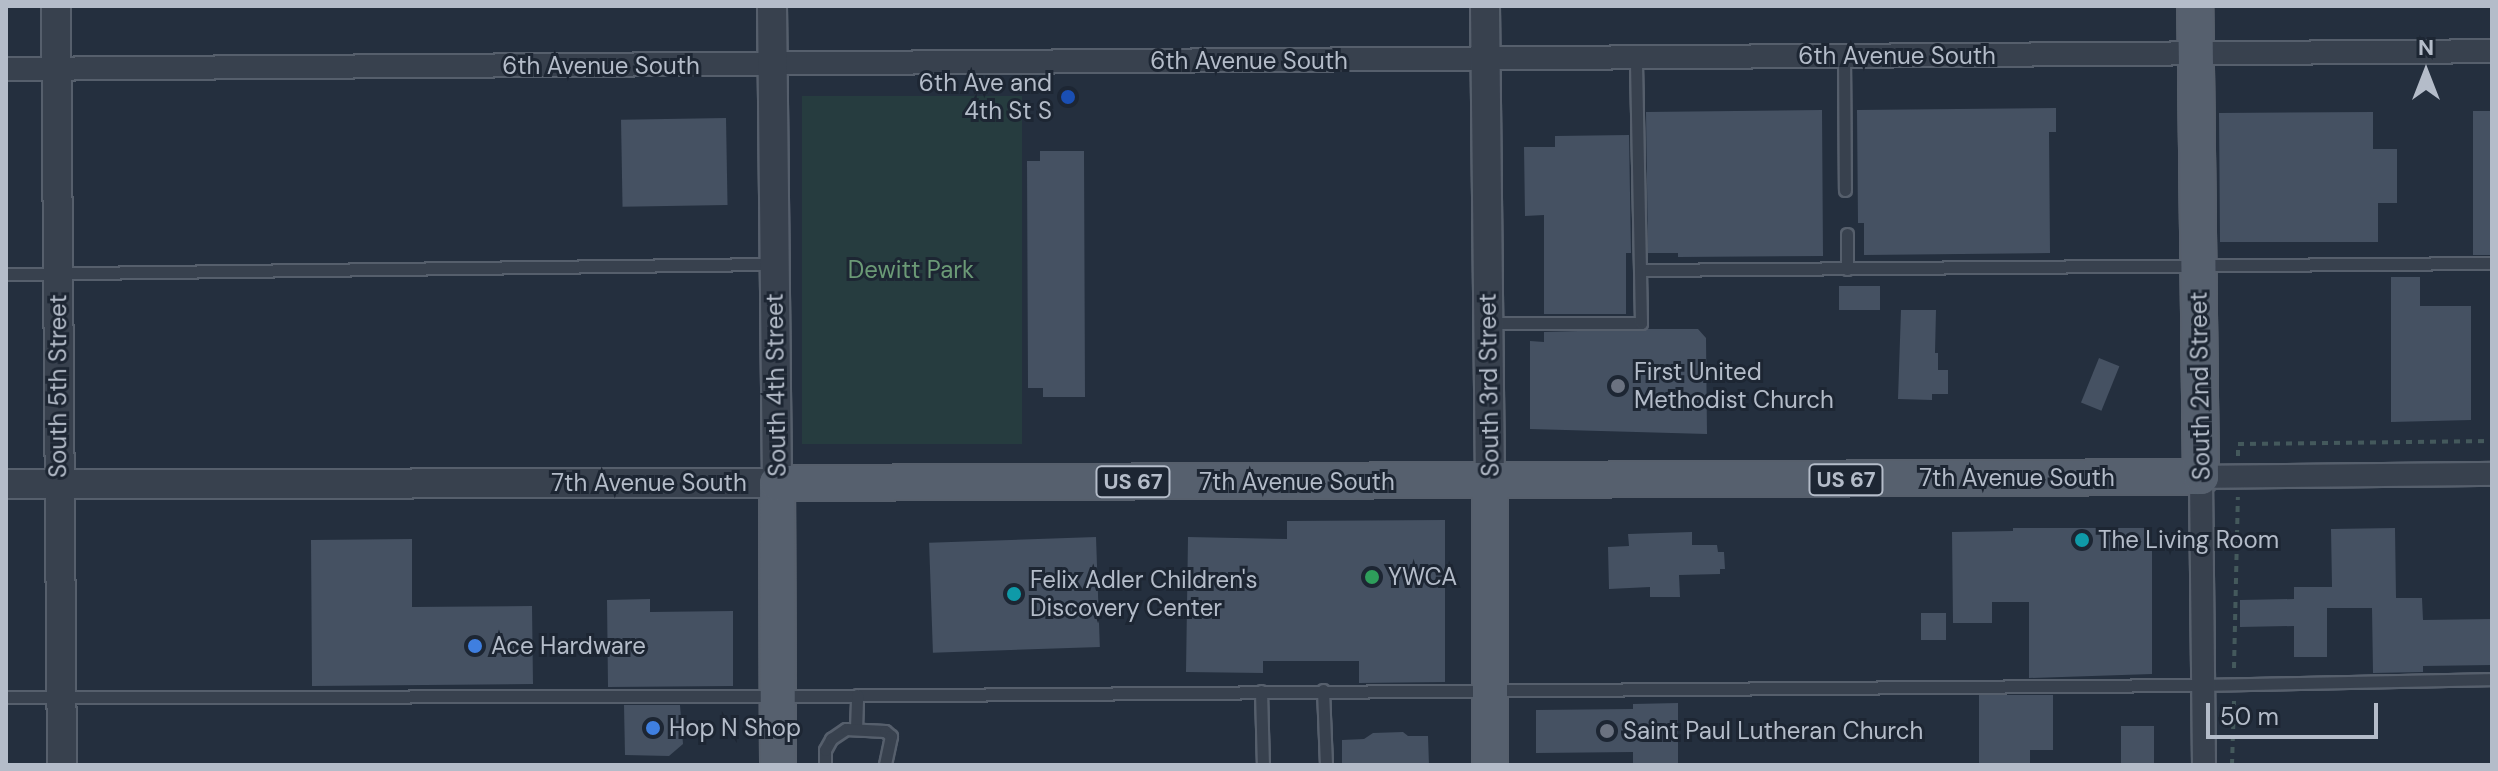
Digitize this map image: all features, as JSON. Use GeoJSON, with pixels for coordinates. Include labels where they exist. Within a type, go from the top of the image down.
{"type":"FeatureCollection","features":[{"type":"Feature","properties":{"kind":"main road","name":"South 2nd Street"},"geometry":{"type":"LineString","coordinates":[[2195,6],[2201,477]]}},
{"type":"Feature","properties":{"kind":"main road","name":"7th Avenue South"},"geometry":{"type":"LineString","coordinates":[[777,483],[2201,477]]}},
{"type":"Feature","properties":{"kind":"main road","name":"South 3rd Street"},"geometry":{"type":"LineString","coordinates":[[1490,482],[1490,765]]}},
{"type":"Feature","properties":{"kind":"main road","name":"South 4th Street"},"geometry":{"type":"LineString","coordinates":[[777,483],[778,765]]}},
{"type":"Feature","properties":{"kind":"street","name":"South 5th Street"},"geometry":{"type":"LineString","coordinates":[[56,6],[62,765]]}},
{"type":"Feature","properties":{"kind":"street","name":"South 4th Street"},"geometry":{"type":"LineString","coordinates":[[772,6],[777,483]]}},
{"type":"Feature","properties":{"kind":"street","name":"South 3rd Street"},"geometry":{"type":"LineString","coordinates":[[1485,6],[1490,482]]}},
{"type":"Feature","properties":{"kind":"street","name":"6th Avenue South"},"geometry":{"type":"LineString","coordinates":[[6,69],[2492,51]]}},
{"type":"Feature","properties":{"kind":"street","name":"7th Avenue South"},"geometry":{"type":"LineString","coordinates":[[2201,477],[2492,474]]}},
{"type":"Feature","properties":{"kind":"street","name":"South 2nd Street"},"geometry":{"type":"LineString","coordinates":[[2201,477],[2206,685],[2204,765]]}},
{"type":"Feature","properties":{"kind":"street","name":"7th Avenue South"},"geometry":{"type":"LineString","coordinates":[[6,484],[777,483]]}},
{"type":"Feature","properties":{"kind":"lane"},"geometry":{"type":"LineString","coordinates":[[1844,56],[1845,190]]}},
{"type":"Feature","properties":{"kind":"lane"},"geometry":{"type":"LineString","coordinates":[[1489,323],[1641,323],[1636,58]]}},
{"type":"Feature","properties":{"kind":"lane"},"geometry":{"type":"LineString","coordinates":[[1847,234],[1847,269]]}},
{"type":"Feature","properties":{"kind":"lane"},"geometry":{"type":"LineString","coordinates":[[1640,270],[2492,263]]}},
{"type":"Feature","properties":{"kind":"lane"},"geometry":{"type":"LineString","coordinates":[[6,274],[775,264]]}},
{"type":"Feature","properties":{"kind":"lane"},"geometry":{"type":"LineString","coordinates":[[6,697],[857,695],[2206,685],[2492,679]]}},
{"type":"Feature","properties":{"kind":"lane"},"geometry":{"type":"LineString","coordinates":[[1323,690],[1326,765]]}},
{"type":"Feature","properties":{"kind":"lane"},"geometry":{"type":"LineString","coordinates":[[1261,691],[1263,765]]}},
{"type":"Feature","properties":{"kind":"lane"},"geometry":{"type":"LineString","coordinates":[[856,729],[857,695]]}},
{"type":"Feature","properties":{"kind":"lane"},"geometry":{"type":"LineString","coordinates":[[825,765],[825,750],[831,739],[846,729],[885,731],[891,736],[886,764]]}},
{"type":"Feature","properties":{"kind":"path"},"geometry":{"type":"LineString","coordinates":[[2232,765],[2238,444],[2492,441]]}},
{"type":"Feature","properties":{"kind":"green space","name":"Dewitt Park"},"geometry":{"type":"Polygon","coordinates":[[[802,96],[1022,96],[1022,444],[802,444],[802,96]]]}},
{"type":"Feature","properties":{"kind":"building"},"geometry":{"type":"Polygon","coordinates":[[[2056,108],[2056,132],[2049,132],[2050,253],[1864,255],[1864,223],[1858,223],[1857,110],[2056,108]]]}},
{"type":"Feature","properties":{"kind":"building"},"geometry":{"type":"Polygon","coordinates":[[[1822,110],[1823,256],[1678,257],[1678,253],[1648,253],[1646,112],[1822,110]]]}},
{"type":"Feature","properties":{"kind":"building"},"geometry":{"type":"Polygon","coordinates":[[[2473,111],[2492,111],[2492,255],[2473,255],[2473,111]]]}},
{"type":"Feature","properties":{"kind":"building"},"geometry":{"type":"Polygon","coordinates":[[[2373,112],[2373,149],[2397,149],[2397,203],[2378,203],[2378,242],[2220,242],[2219,113],[2373,112]]]}},
{"type":"Feature","properties":{"kind":"building"},"geometry":{"type":"Polygon","coordinates":[[[726,118],[728,205],[623,207],[621,120],[726,118]]]}},
{"type":"Feature","properties":{"kind":"building"},"geometry":{"type":"Polygon","coordinates":[[[1629,135],[1631,253],[1626,253],[1626,314],[1544,314],[1544,215],[1525,216],[1524,147],[1555,147],[1555,136],[1629,135]]]}},
{"type":"Feature","properties":{"kind":"building"},"geometry":{"type":"Polygon","coordinates":[[[1040,151],[1084,151],[1085,397],[1043,397],[1043,388],[1028,388],[1027,161],[1040,161],[1040,151]]]}},
{"type":"Feature","properties":{"kind":"building"},"geometry":{"type":"Polygon","coordinates":[[[2391,277],[2420,277],[2420,306],[2471,306],[2471,420],[2391,422],[2391,277]]]}},
{"type":"Feature","properties":{"kind":"building"},"geometry":{"type":"Polygon","coordinates":[[[1839,286],[1880,286],[1880,310],[1839,310],[1839,286]]]}},
{"type":"Feature","properties":{"kind":"building"},"geometry":{"type":"Polygon","coordinates":[[[1901,310],[1936,310],[1935,353],[1938,353],[1938,370],[1948,370],[1948,394],[1932,394],[1932,400],[1898,399],[1901,310]]]}},
{"type":"Feature","properties":{"kind":"building","name":"First United Methodist Church"},"geometry":{"type":"Polygon","coordinates":[[[1698,329],[1706,338],[1707,434],[1530,429],[1530,341],[1544,342],[1544,332],[1698,329]]]}},
{"type":"Feature","properties":{"kind":"building"},"geometry":{"type":"Polygon","coordinates":[[[2099,358],[2119,366],[2101,411],[2081,403],[2099,358]]]}},
{"type":"Feature","properties":{"kind":"building"},"geometry":{"type":"Polygon","coordinates":[[[1445,520],[1445,682],[1359,683],[1359,661],[1263,661],[1263,673],[1186,672],[1188,537],[1287,539],[1287,521],[1445,520]]]}},
{"type":"Feature","properties":{"kind":"building"},"geometry":{"type":"Polygon","coordinates":[[[2013,528],[2152,528],[2152,674],[2029,678],[2029,602],[1992,602],[1992,623],[1953,623],[1952,532],[2013,531],[2013,528]]]}},
{"type":"Feature","properties":{"kind":"building"},"geometry":{"type":"Polygon","coordinates":[[[2395,528],[2396,598],[2422,598],[2423,620],[2492,619],[2492,665],[2423,666],[2423,672],[2373,673],[2372,608],[2327,608],[2327,657],[2294,657],[2294,626],[2240,627],[2240,600],[2294,599],[2294,587],[2332,587],[2331,529],[2395,528]]]}},
{"type":"Feature","properties":{"kind":"building"},"geometry":{"type":"Polygon","coordinates":[[[1692,532],[1692,545],[1717,545],[1718,552],[1724,552],[1725,569],[1720,569],[1720,574],[1679,575],[1680,597],[1650,597],[1650,587],[1609,589],[1608,547],[1629,546],[1628,534],[1692,532]]]}},
{"type":"Feature","properties":{"kind":"building","name":"Felix Adler Children's Discovery Center"},"geometry":{"type":"Polygon","coordinates":[[[1096,537],[1100,647],[933,653],[929,543],[1096,537]]]}},
{"type":"Feature","properties":{"kind":"building"},"geometry":{"type":"Polygon","coordinates":[[[412,539],[412,607],[532,606],[533,684],[312,686],[311,540],[412,539]]]}},
{"type":"Feature","properties":{"kind":"building"},"geometry":{"type":"Polygon","coordinates":[[[650,599],[650,612],[733,611],[733,686],[608,687],[607,600],[650,599]]]}},
{"type":"Feature","properties":{"kind":"building"},"geometry":{"type":"Polygon","coordinates":[[[1921,613],[1946,613],[1946,640],[1921,640],[1921,613]]]}},
{"type":"Feature","properties":{"kind":"building"},"geometry":{"type":"Polygon","coordinates":[[[1979,695],[2053,695],[2053,750],[2030,750],[2030,765],[1979,765],[1979,695]]]}},
{"type":"Feature","properties":{"kind":"building","name":"Saint Paul Lutheran Church"},"geometry":{"type":"Polygon","coordinates":[[[1678,703],[1678,765],[1633,765],[1633,752],[1536,753],[1536,710],[1633,709],[1633,704],[1678,703]]]}},
{"type":"Feature","properties":{"kind":"building","name":"Hop N Shop"},"geometry":{"type":"Polygon","coordinates":[[[624,705],[680,705],[683,744],[669,756],[625,755],[624,705]]]}},
{"type":"Feature","properties":{"kind":"building"},"geometry":{"type":"Polygon","coordinates":[[[2121,726],[2154,726],[2154,765],[2121,765],[2121,726]]]}},
{"type":"Feature","properties":{"kind":"building"},"geometry":{"type":"Polygon","coordinates":[[[1403,732],[1408,736],[1428,736],[1429,765],[1342,765],[1342,740],[1364,739],[1373,733],[1403,732]]]}},
{"type":"Feature","properties":{"kind":"place","name":"6th Ave and 4th St S"},"geometry":{"type":"Point","coordinates":[1068,97]}},
{"type":"Feature","properties":{"kind":"place","name":"First United Methodist Church"},"geometry":{"type":"Point","coordinates":[1618,386]}},
{"type":"Feature","properties":{"kind":"place","name":"The Living Room"},"geometry":{"type":"Point","coordinates":[2082,540]}},
{"type":"Feature","properties":{"kind":"place","name":"YWCA"},"geometry":{"type":"Point","coordinates":[1372,577]}},
{"type":"Feature","properties":{"kind":"place","name":"Felix Adler Children's Discovery Center"},"geometry":{"type":"Point","coordinates":[1014,594]}},
{"type":"Feature","properties":{"kind":"place","name":"Ace Hardware"},"geometry":{"type":"Point","coordinates":[475,646]}},
{"type":"Feature","properties":{"kind":"place","name":"Hop N Shop"},"geometry":{"type":"Point","coordinates":[653,728]}},
{"type":"Feature","properties":{"kind":"place","name":"Saint Paul Lutheran Church"},"geometry":{"type":"Point","coordinates":[1607,731]}}]}
